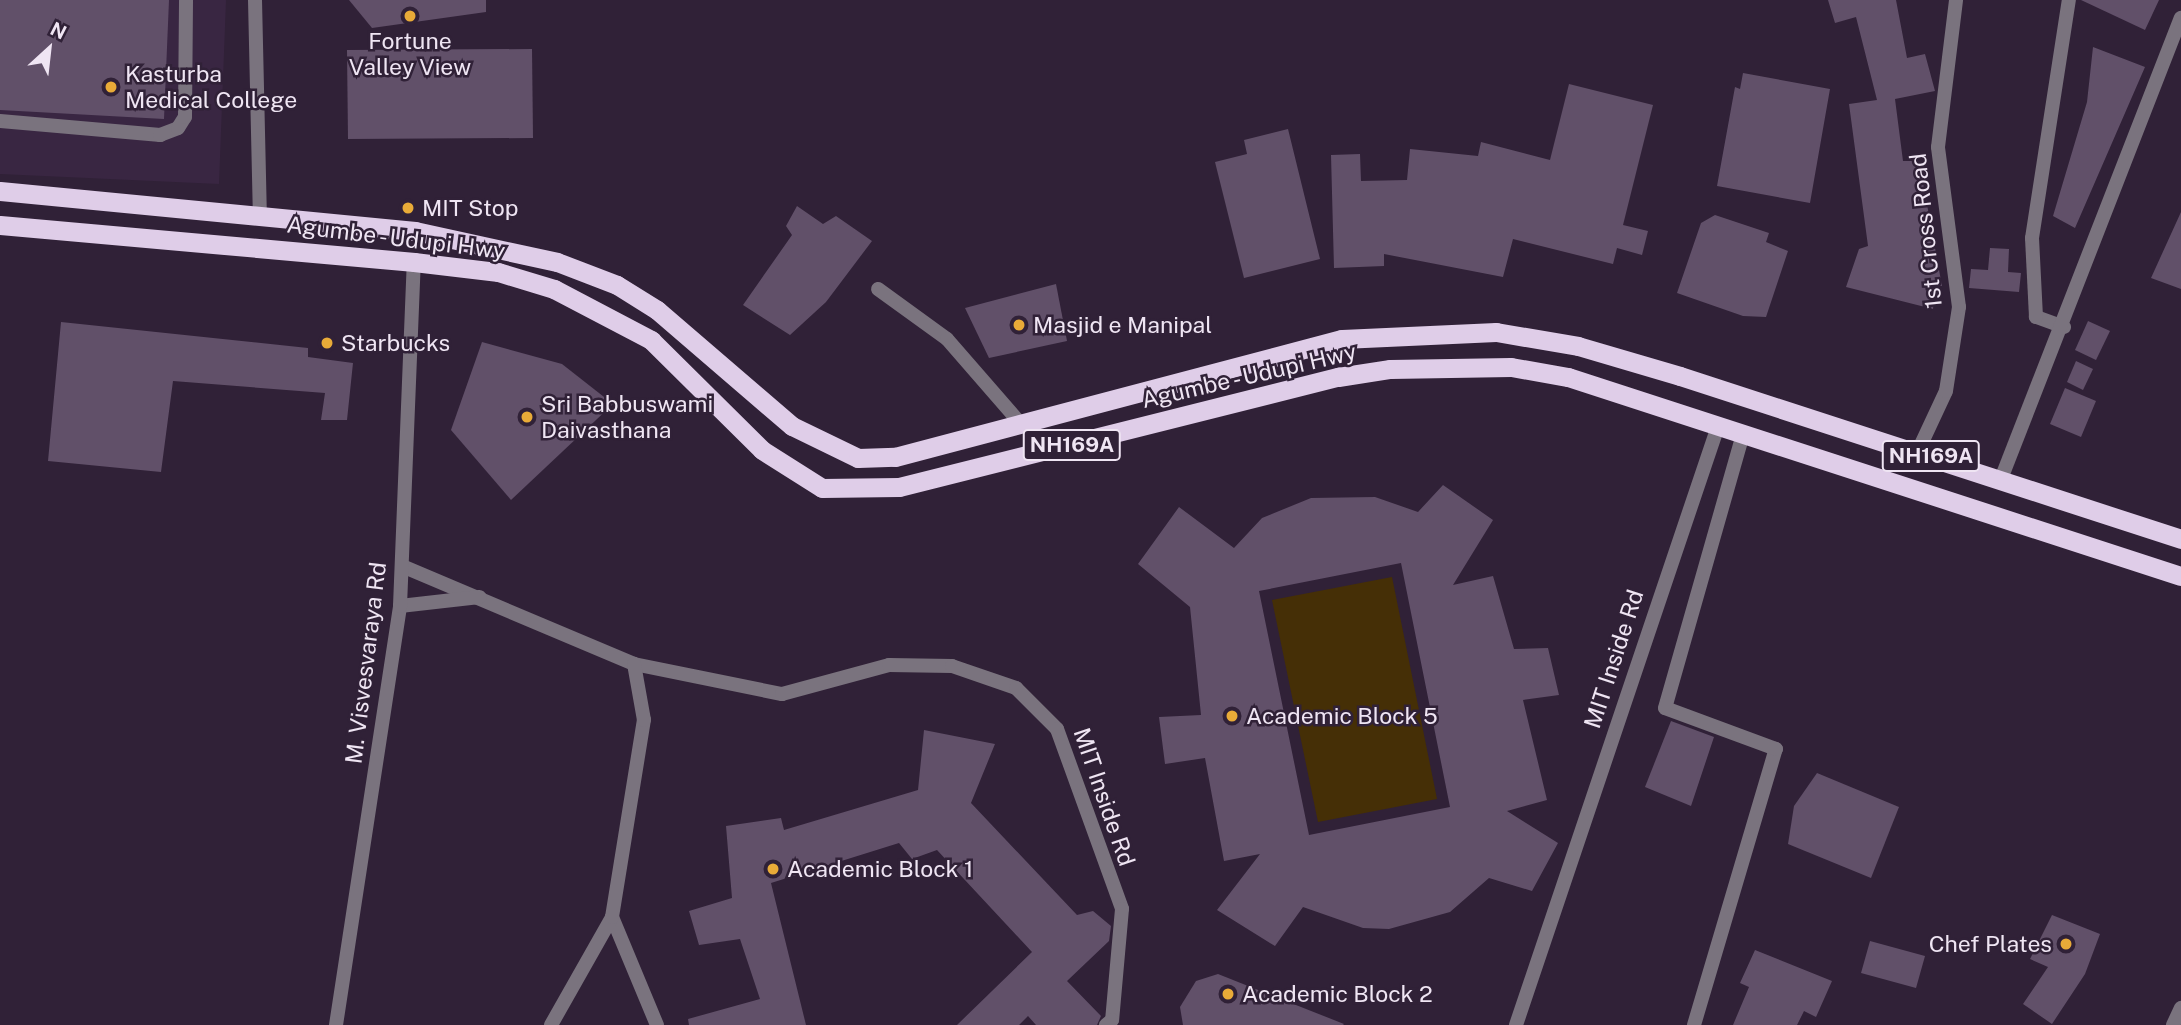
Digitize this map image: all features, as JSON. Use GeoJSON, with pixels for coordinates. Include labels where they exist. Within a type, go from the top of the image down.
{"type":"FeatureCollection","features":[{"type":"Feature","properties":{"kind":"highway","name":"Agumbe - Udupi Hwy"},"geometry":{"type":"LineString","coordinates":[[0,191],[415,231],[493,244],[617,285],[657,310],[792,426],[858,458],[895,457],[1342,339],[1394,332],[1535,337],[1679,376],[1918,451]]}},
{"type":"Feature","properties":{"kind":"highway","name":"Agumbe - Udupi Hwy"},"geometry":{"type":"LineString","coordinates":[[0,225],[498,272],[605,312],[651,340],[762,450],[822,488],[899,488],[1390,369],[1523,369],[1718,426],[2181,576]]}},
{"type":"Feature","properties":{"kind":"highway"},"geometry":{"type":"LineString","coordinates":[[414,262],[415,231]]}},
{"type":"Feature","properties":{"kind":"highway","name":"NH169A"},"geometry":{"type":"LineString","coordinates":[[1918,451],[2181,539]]}},
{"type":"Feature","properties":{"kind":"street"},"geometry":{"type":"LineString","coordinates":[[0,121],[160,135],[178,128],[185,117],[186,0]]}},
{"type":"Feature","properties":{"kind":"street"},"geometry":{"type":"LineString","coordinates":[[255,0],[260,215]]}},
{"type":"Feature","properties":{"kind":"street","name":"1st Cross Road"},"geometry":{"type":"LineString","coordinates":[[1918,451],[1946,391],[1959,307],[1938,147],[1956,0]]}},
{"type":"Feature","properties":{"kind":"street"},"geometry":{"type":"LineString","coordinates":[[2064,327],[2036,317],[2032,239],[2069,0]]}},
{"type":"Feature","properties":{"kind":"street"},"geometry":{"type":"LineString","coordinates":[[2001,479],[2064,327],[2181,18]]}},
{"type":"Feature","properties":{"kind":"street","name":"M. Visvesvaraya Rd"},"geometry":{"type":"LineString","coordinates":[[336,1025],[400,606],[414,262]]}},
{"type":"Feature","properties":{"kind":"street"},"geometry":{"type":"LineString","coordinates":[[878,289],[947,339],[1020,424]]}},
{"type":"Feature","properties":{"kind":"street","name":"MIT Inside Rd"},"geometry":{"type":"LineString","coordinates":[[1516,1025],[1718,426]]}},
{"type":"Feature","properties":{"kind":"street"},"geometry":{"type":"LineString","coordinates":[[1694,1025],[1776,749],[1665,708],[1743,434]]}},
{"type":"Feature","properties":{"kind":"street","name":"MIT Inside Rd"},"geometry":{"type":"LineString","coordinates":[[402,566],[484,597],[634,664],[782,694],[889,665],[951,666],[1016,688],[1057,729],[1122,909],[1112,1020],[1106,1025]]}},
{"type":"Feature","properties":{"kind":"street"},"geometry":{"type":"LineString","coordinates":[[400,606],[484,597]]}},
{"type":"Feature","properties":{"kind":"street"},"geometry":{"type":"LineString","coordinates":[[551,1025],[611,917],[644,720],[634,664]]}},
{"type":"Feature","properties":{"kind":"street"},"geometry":{"type":"LineString","coordinates":[[611,917],[657,1025]]}},
{"type":"Feature","properties":{"kind":"street"},"geometry":{"type":"LineString","coordinates":[[2173,1025],[2181,1008]]}},
{"type":"Feature","properties":{"kind":"shaded area","name":"Kasturba Medical College"},"geometry":{"type":"Polygon","coordinates":[[[0,0],[226,0],[219,184],[0,174],[0,0]]]}},
{"type":"Feature","properties":{"kind":"shaded area"},"geometry":{"type":"Polygon","coordinates":[[[1392,577],[1437,799],[1318,822],[1272,600],[1392,577]]]}},
{"type":"Feature","properties":{"kind":"building"},"geometry":{"type":"Polygon","coordinates":[[[0,0],[169,0],[164,119],[0,110],[0,0]]]}},
{"type":"Feature","properties":{"kind":"building","name":"Fortune Valley View"},"geometry":{"type":"Polygon","coordinates":[[[349,0],[486,0],[486,12],[372,28],[349,0]]]}},
{"type":"Feature","properties":{"kind":"building"},"geometry":{"type":"Polygon","coordinates":[[[1828,0],[1896,0],[1907,58],[1925,54],[1935,91],[1895,99],[1903,161],[1919,161],[1942,286],[1935,285],[1933,309],[1846,287],[1859,249],[1868,246],[1849,104],[1877,100],[1856,17],[1835,23],[1828,0]]]}},
{"type":"Feature","properties":{"kind":"building"},"geometry":{"type":"Polygon","coordinates":[[[2081,0],[2159,0],[2145,30],[2081,0]]]}},
{"type":"Feature","properties":{"kind":"building"},"geometry":{"type":"Polygon","coordinates":[[[2093,47],[2145,67],[2075,228],[2053,216],[2087,102],[2093,47]]]}},
{"type":"Feature","properties":{"kind":"building"},"geometry":{"type":"Polygon","coordinates":[[[532,49],[533,138],[348,139],[347,50],[532,49]]]}},
{"type":"Feature","properties":{"kind":"building"},"geometry":{"type":"Polygon","coordinates":[[[1743,73],[1830,89],[1810,203],[1717,186],[1735,87],[1740,89],[1743,73]]]}},
{"type":"Feature","properties":{"kind":"building"},"geometry":{"type":"Polygon","coordinates":[[[1569,84],[1653,105],[1623,225],[1648,231],[1642,255],[1617,248],[1613,264],[1513,239],[1503,277],[1384,254],[1384,266],[1334,268],[1331,155],[1360,154],[1361,181],[1407,180],[1410,149],[1478,156],[1481,142],[1550,160],[1569,84]]]}},
{"type":"Feature","properties":{"kind":"building"},"geometry":{"type":"Polygon","coordinates":[[[1288,129],[1320,259],[1244,278],[1215,162],[1247,154],[1244,140],[1288,129]]]}},
{"type":"Feature","properties":{"kind":"building"},"geometry":{"type":"Polygon","coordinates":[[[797,206],[823,224],[836,216],[872,241],[826,302],[790,335],[743,305],[792,235],[786,226],[797,206]]]}},
{"type":"Feature","properties":{"kind":"building"},"geometry":{"type":"Polygon","coordinates":[[[2181,212],[2181,289],[2151,278],[2181,212]]]}},
{"type":"Feature","properties":{"kind":"building"},"geometry":{"type":"Polygon","coordinates":[[[1715,215],[1769,233],[1766,242],[1788,251],[1766,317],[1743,316],[1677,293],[1701,223],[1715,215]]]}},
{"type":"Feature","properties":{"kind":"building"},"geometry":{"type":"Polygon","coordinates":[[[1990,248],[2009,249],[2008,272],[2021,273],[2019,292],[1969,288],[1971,269],[1988,270],[1990,248]]]}},
{"type":"Feature","properties":{"kind":"building","name":"Masjid e Manipal"},"geometry":{"type":"Polygon","coordinates":[[[1056,284],[1067,341],[989,358],[965,308],[1056,284]]]}},
{"type":"Feature","properties":{"kind":"building"},"geometry":{"type":"Polygon","coordinates":[[[2088,321],[2110,331],[2096,360],[2075,350],[2088,321]]]}},
{"type":"Feature","properties":{"kind":"building"},"geometry":{"type":"Polygon","coordinates":[[[61,322],[308,348],[308,357],[353,363],[347,420],[321,420],[325,393],[173,381],[161,472],[48,461],[61,322]]]}},
{"type":"Feature","properties":{"kind":"building","name":"Sri Babbuswami Daivasthana"},"geometry":{"type":"Polygon","coordinates":[[[482,342],[562,364],[613,404],[511,500],[451,430],[482,342]]]}},
{"type":"Feature","properties":{"kind":"building"},"geometry":{"type":"Polygon","coordinates":[[[2076,361],[2093,369],[2083,390],[2067,382],[2076,361]]]}},
{"type":"Feature","properties":{"kind":"building"},"geometry":{"type":"Polygon","coordinates":[[[2065,388],[2096,401],[2081,437],[2050,424],[2065,388]]]}},
{"type":"Feature","properties":{"kind":"building","name":"Academic Block 5"},"geometry":{"type":"Polygon","coordinates":[[[1443,485],[1493,520],[1453,585],[1493,576],[1514,649],[1548,648],[1559,695],[1523,700],[1547,800],[1507,811],[1558,843],[1532,891],[1489,878],[1450,912],[1389,929],[1363,928],[1303,907],[1275,946],[1217,910],[1260,854],[1224,861],[1205,758],[1165,764],[1159,717],[1201,715],[1190,607],[1138,564],[1179,507],[1234,548],[1262,518],[1311,498],[1375,497],[1418,512],[1443,485]],[[1401,563],[1259,591],[1309,835],[1450,807],[1401,563]]]}},
{"type":"Feature","properties":{"kind":"building"},"geometry":{"type":"Polygon","coordinates":[[[1671,721],[1714,737],[1691,806],[1645,787],[1671,721]]]}},
{"type":"Feature","properties":{"kind":"building","name":"Academic Block 1"},"geometry":{"type":"Polygon","coordinates":[[[924,730],[995,744],[971,803],[1077,915],[1093,911],[1111,926],[1109,941],[1067,981],[1101,1016],[1097,1025],[1036,1025],[1028,1016],[1019,1025],[957,1025],[1032,952],[937,850],[912,859],[899,843],[771,883],[806,1025],[689,1025],[688,1019],[760,999],[740,939],[699,945],[689,911],[732,898],[726,826],[781,818],[784,830],[918,790],[924,730]]]}},
{"type":"Feature","properties":{"kind":"building"},"geometry":{"type":"Polygon","coordinates":[[[1817,773],[1899,807],[1871,878],[1788,844],[1794,806],[1817,773]]]}},
{"type":"Feature","properties":{"kind":"building"},"geometry":{"type":"Polygon","coordinates":[[[2052,915],[2100,934],[2085,974],[2052,1024],[2023,1004],[2048,967],[2030,959],[2052,915]]]}},
{"type":"Feature","properties":{"kind":"building"},"geometry":{"type":"Polygon","coordinates":[[[1870,941],[1925,956],[1916,988],[1861,973],[1870,941]]]}},
{"type":"Feature","properties":{"kind":"building"},"geometry":{"type":"Polygon","coordinates":[[[1755,950],[1832,981],[1816,1017],[1804,1011],[1797,1025],[1733,1025],[1749,987],[1740,983],[1755,950]]]}},
{"type":"Feature","properties":{"kind":"building","name":"Academic Block 2"},"geometry":{"type":"Polygon","coordinates":[[[1218,974],[1344,1024],[1183,1025],[1180,1007],[1196,981],[1218,974]]]}},
{"type":"Feature","properties":{"kind":"place","name":"Fortune Valley View"},"geometry":{"type":"Point","coordinates":[410,16]}},
{"type":"Feature","properties":{"kind":"place","name":"Kasturba Medical College"},"geometry":{"type":"Point","coordinates":[111,87]}},
{"type":"Feature","properties":{"kind":"place","name":"MIT Stop"},"geometry":{"type":"Point","coordinates":[408,208]}},
{"type":"Feature","properties":{"kind":"place","name":"Masjid e Manipal"},"geometry":{"type":"Point","coordinates":[1019,325]}},
{"type":"Feature","properties":{"kind":"place","name":"Starbucks"},"geometry":{"type":"Point","coordinates":[327,343]}},
{"type":"Feature","properties":{"kind":"place","name":"Sri Babbuswami Daivasthana"},"geometry":{"type":"Point","coordinates":[527,417]}},
{"type":"Feature","properties":{"kind":"place","name":"Academic Block 5"},"geometry":{"type":"Point","coordinates":[1232,716]}},
{"type":"Feature","properties":{"kind":"place","name":"Academic Block 1"},"geometry":{"type":"Point","coordinates":[773,869]}},
{"type":"Feature","properties":{"kind":"place","name":"Chef Plates"},"geometry":{"type":"Point","coordinates":[2066,944]}},
{"type":"Feature","properties":{"kind":"place","name":"Academic Block 2"},"geometry":{"type":"Point","coordinates":[1228,994]}}]}
